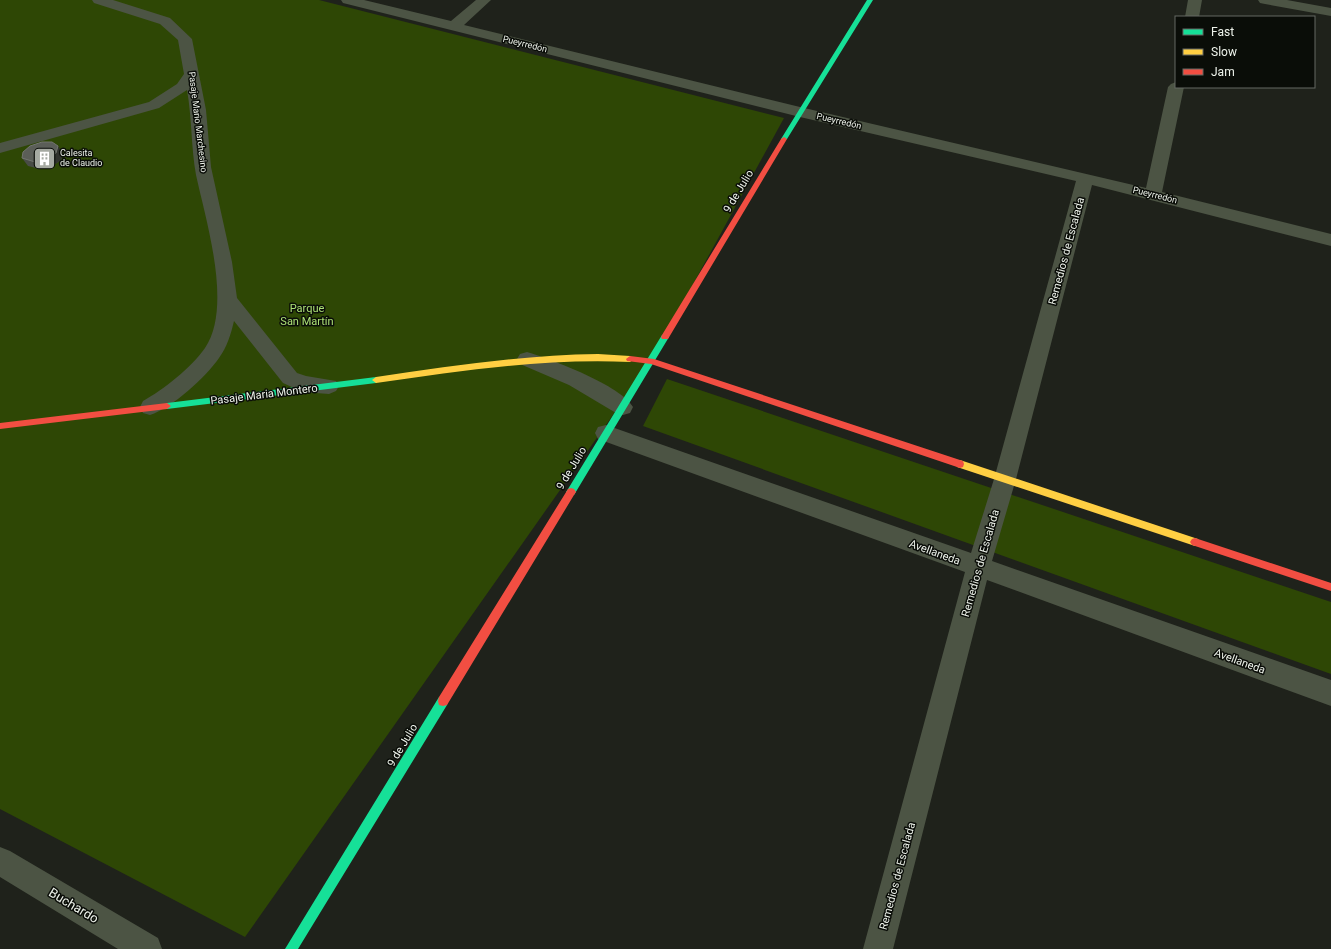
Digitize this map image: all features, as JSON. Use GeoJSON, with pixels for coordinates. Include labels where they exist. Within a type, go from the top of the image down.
{"type":"FeatureCollection","features":[{"type":"Feature","properties":{"kind":"street","name":"Pueyrredón"},"geometry":{"type":"LineString","coordinates":[[348,0],[800,112],[1085,178],[1331,240]]}},
{"type":"Feature","properties":{"kind":"street"},"geometry":{"type":"LineString","coordinates":[[454,26],[484,0]]}},
{"type":"Feature","properties":{"kind":"street","name":"9 de Julio"},"geometry":{"type":"LineString","coordinates":[[291,949],[651,361],[800,112],[870,0]]}},
{"type":"Feature","properties":{"kind":"street"},"geometry":{"type":"LineString","coordinates":[[1192,16],[1195,0]]}},
{"type":"Feature","properties":{"kind":"street"},"geometry":{"type":"LineString","coordinates":[[1265,0],[1331,12]]}},
{"type":"Feature","properties":{"kind":"street","name":"Pasaje Mario Marchesino"},"geometry":{"type":"LineString","coordinates":[[104,1],[165,21],[185,39],[198,108],[203,167],[223,262],[228,300],[222,330],[212,353],[161,401],[150,407]]}},
{"type":"Feature","properties":{"kind":"street"},"geometry":{"type":"LineString","coordinates":[[154,105],[182,86],[192,73]]}},
{"type":"Feature","properties":{"kind":"street"},"geometry":{"type":"LineString","coordinates":[[1153,195],[1176,88]]}},
{"type":"Feature","properties":{"kind":"street"},"geometry":{"type":"LineString","coordinates":[[0,148],[154,105],[183,104],[198,108]]}},
{"type":"Feature","properties":{"kind":"street","name":"Remedios de Escalada"},"geometry":{"type":"LineString","coordinates":[[878,949],[978,567],[1005,479],[1085,178]]}},
{"type":"Feature","properties":{"kind":"street"},"geometry":{"type":"LineString","coordinates":[[228,300],[290,378],[303,384],[332,386]]}},
{"type":"Feature","properties":{"kind":"street","name":"Pasaje Maria Montero"},"geometry":{"type":"LineString","coordinates":[[0,426],[332,386],[527,359],[594,356],[651,361]]}},
{"type":"Feature","properties":{"kind":"street","name":"Pasaje Maria Montero"},"geometry":{"type":"LineString","coordinates":[[527,359],[566,373],[602,392],[623,407]]}},
{"type":"Feature","properties":{"kind":"street"},"geometry":{"type":"LineString","coordinates":[[651,361],[1331,587]]}},
{"type":"Feature","properties":{"kind":"street","name":"Avellaneda"},"geometry":{"type":"LineString","coordinates":[[606,433],[1331,693]]}},
{"type":"Feature","properties":{"kind":"street","name":"Buchardo"},"geometry":{"type":"LineString","coordinates":[[0,861],[147,949]]}},
{"type":"Feature","properties":{"kind":"green space","name":"Parque San Martín"},"geometry":{"type":"Polygon","coordinates":[[[0,0],[319,0],[784,118],[651,361],[245,937],[0,809],[0,0]]]}},
{"type":"Feature","properties":{"kind":"green space"},"geometry":{"type":"Polygon","coordinates":[[[667,379],[1331,602],[1331,674],[643,426],[667,379]]]}},
{"type":"Feature","properties":{"kind":"building"},"geometry":{"type":"Polygon","coordinates":[[[42,142],[52,142],[58,146],[56,153],[35,162],[22,158],[23,152],[30,146],[42,142]]]}},
{"type":"Feature","properties":{"kind":"traffic: fast"},"geometry":{"type":"LineString","coordinates":[[784,139],[870,0]]}},
{"type":"Feature","properties":{"kind":"traffic: fast"},"geometry":{"type":"LineString","coordinates":[[571,492],[665,337]]}},
{"type":"Feature","properties":{"kind":"traffic: fast"},"geometry":{"type":"LineString","coordinates":[[167,406],[376,380]]}},
{"type":"Feature","properties":{"kind":"traffic: fast"},"geometry":{"type":"LineString","coordinates":[[291,949],[443,701]]}},
{"type":"Feature","properties":{"kind":"traffic: slow"},"geometry":{"type":"LineString","coordinates":[[376,380],[471,366],[534,359],[598,357],[630,359]]}},
{"type":"Feature","properties":{"kind":"traffic: slow"},"geometry":{"type":"LineString","coordinates":[[960,464],[1195,542]]}},
{"type":"Feature","properties":{"kind":"traffic: jam"},"geometry":{"type":"LineString","coordinates":[[665,337],[784,139]]}},
{"type":"Feature","properties":{"kind":"traffic: jam"},"geometry":{"type":"LineString","coordinates":[[630,359],[651,361],[960,464]]}},
{"type":"Feature","properties":{"kind":"traffic: jam"},"geometry":{"type":"LineString","coordinates":[[0,426],[167,406]]}},
{"type":"Feature","properties":{"kind":"traffic: jam"},"geometry":{"type":"LineString","coordinates":[[443,701],[571,492]]}},
{"type":"Feature","properties":{"kind":"traffic: jam"},"geometry":{"type":"LineString","coordinates":[[1195,542],[1331,587]]}},
{"type":"Feature","properties":{"kind":"place","name":"Calesita de Claudio"},"geometry":{"type":"Point","coordinates":[45,158]}}]}
